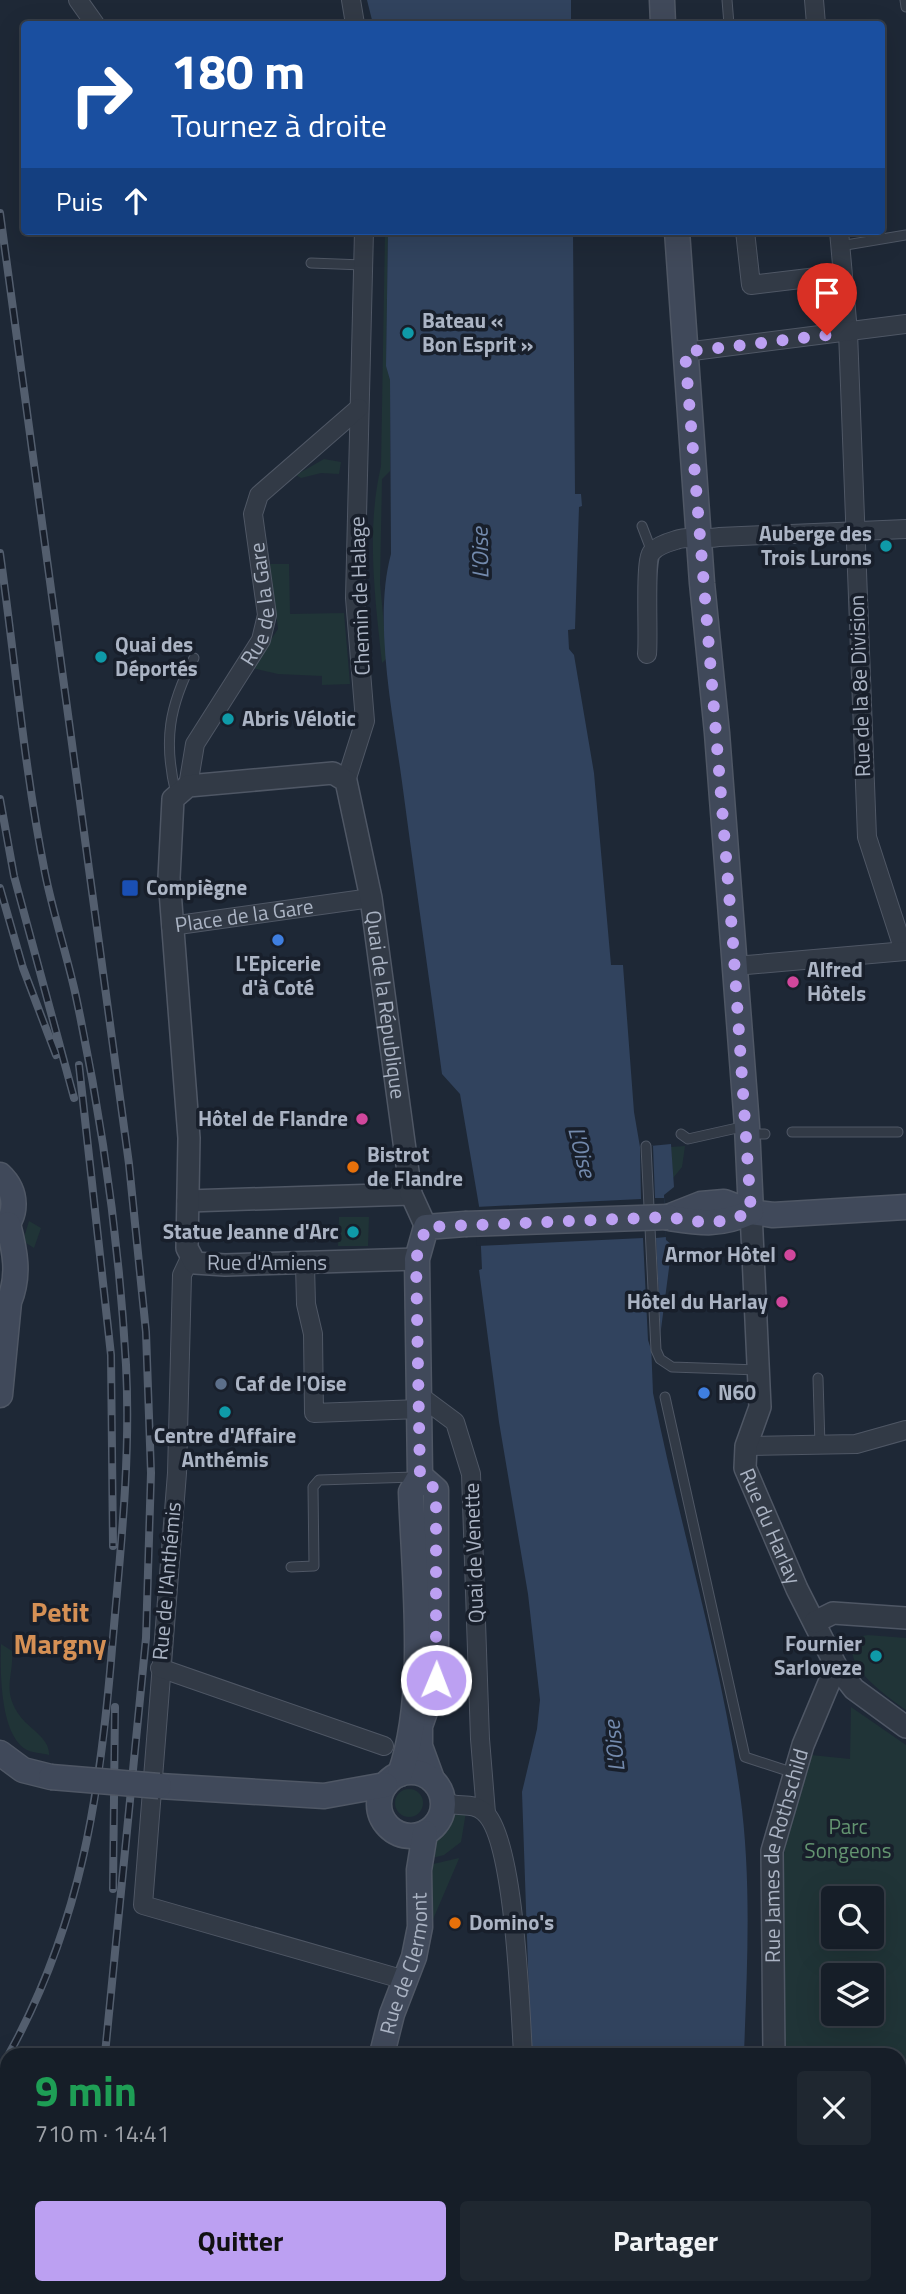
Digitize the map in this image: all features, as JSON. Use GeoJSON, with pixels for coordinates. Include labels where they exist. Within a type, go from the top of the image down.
{"type":"FeatureCollection","features":[{"type":"Feature","properties":{"kind":"main road"},"geometry":{"type":"LineString","coordinates":[[662,0],[663,21]]}},
{"type":"Feature","properties":{"kind":"main road"},"geometry":{"type":"LineString","coordinates":[[677,235],[735,966],[753,1131],[751,1212]]}},
{"type":"Feature","properties":{"kind":"main road"},"geometry":{"type":"LineString","coordinates":[[0,1175],[12,1192],[14,1204],[4,1228],[17,1259],[9,1302],[0,1395]]}},
{"type":"Feature","properties":{"kind":"main road"},"geometry":{"type":"LineString","coordinates":[[420,1476],[436,1490],[436,1680],[420,1726],[421,1746],[432,1779],[444,1801],[439,1820],[425,1833],[416,1836],[398,1833],[390,1828],[380,1812],[381,1794],[392,1780],[409,1746],[417,1664],[411,1492],[420,1476],[416,1259],[426,1227],[466,1223],[668,1217],[704,1223],[730,1221],[751,1212],[773,1214],[906,1208]]}},
{"type":"Feature","properties":{"kind":"main road"},"geometry":{"type":"LineString","coordinates":[[0,1271],[2,1292],[9,1302]]}},
{"type":"Feature","properties":{"kind":"main road"},"geometry":{"type":"LineString","coordinates":[[0,1753],[23,1770],[51,1777],[324,1796],[380,1812]]}},
{"type":"Feature","properties":{"kind":"main road"},"geometry":{"type":"LineString","coordinates":[[324,1796],[417,1772],[432,1779]]}},
{"type":"Feature","properties":{"kind":"main road","name":"Rue de Clermont"},"geometry":{"type":"LineString","coordinates":[[398,1833],[419,1870]]}},
{"type":"Feature","properties":{"kind":"main road","name":"Rue de Clermont"},"geometry":{"type":"LineString","coordinates":[[384,2048],[420,1927],[419,1870],[425,1833]]}},
{"type":"Feature","properties":{"kind":"street"},"geometry":{"type":"LineString","coordinates":[[78,0],[93,21]]}},
{"type":"Feature","properties":{"kind":"street"},"geometry":{"type":"LineString","coordinates":[[351,0],[354,21]]}},
{"type":"Feature","properties":{"kind":"street"},"geometry":{"type":"LineString","coordinates":[[814,0],[816,21]]}},
{"type":"Feature","properties":{"kind":"street","name":"Chemin de Halage"},"geometry":{"type":"LineString","coordinates":[[346,780],[365,721],[355,598],[364,235]]}},
{"type":"Feature","properties":{"kind":"street"},"geometry":{"type":"LineString","coordinates":[[745,235],[751,285],[842,274]]}},
{"type":"Feature","properties":{"kind":"street","name":"Rue de la 8e Division"},"geometry":{"type":"LineString","coordinates":[[840,238],[848,332],[867,837],[905,951]]}},
{"type":"Feature","properties":{"kind":"street"},"geometry":{"type":"LineString","coordinates":[[685,352],[906,324]]}},
{"type":"Feature","properties":{"kind":"street","name":"Rue de la Gare"},"geometry":{"type":"LineString","coordinates":[[182,790],[195,744],[261,640],[267,615],[253,514],[259,495],[359,408]]}},
{"type":"Feature","properties":{"kind":"street"},"geometry":{"type":"LineString","coordinates":[[654,653],[646,565],[652,552],[679,538],[700,541],[719,537],[906,529]]}},
{"type":"Feature","properties":{"kind":"street"},"geometry":{"type":"LineString","coordinates":[[182,790],[333,773],[346,780]]}},
{"type":"Feature","properties":{"kind":"street","name":"Quai de la République"},"geometry":{"type":"LineString","coordinates":[[346,780],[371,898],[411,1194],[426,1227]]}},
{"type":"Feature","properties":{"kind":"street","name":"Place de la Gare"},"geometry":{"type":"LineString","coordinates":[[182,790],[170,817],[171,926],[371,898]]}},
{"type":"Feature","properties":{"kind":"street"},"geometry":{"type":"LineString","coordinates":[[171,926],[189,1138],[188,1201],[411,1194]]}},
{"type":"Feature","properties":{"kind":"street"},"geometry":{"type":"LineString","coordinates":[[735,966],[905,951]]}},
{"type":"Feature","properties":{"kind":"street","name":"Rue d'Amiens"},"geometry":{"type":"LineString","coordinates":[[188,1201],[187,1248],[191,1258],[204,1264],[305,1265],[416,1259]]}},
{"type":"Feature","properties":{"kind":"street","name":"Rue du Harlay"},"geometry":{"type":"LineString","coordinates":[[751,1212],[760,1407],[746,1446],[745,1468],[836,1666],[854,1689],[906,1727]]}},
{"type":"Feature","properties":{"kind":"street","name":"Rue de l'Anthémis"},"geometry":{"type":"LineString","coordinates":[[191,1258],[182,1275],[177,1472],[143,1905],[405,1980]]}},
{"type":"Feature","properties":{"kind":"street"},"geometry":{"type":"LineString","coordinates":[[305,1265],[306,1304],[313,1334],[314,1413],[420,1403]]}},
{"type":"Feature","properties":{"kind":"street","name":"Quai de Venette"},"geometry":{"type":"LineString","coordinates":[[420,1403],[455,1422],[471,1474],[480,1739],[486,1813],[498,1835],[507,1870],[522,2048]]}},
{"type":"Feature","properties":{"kind":"street"},"geometry":{"type":"LineString","coordinates":[[746,1446],[856,1444],[906,1430]]}},
{"type":"Feature","properties":{"kind":"street"},"geometry":{"type":"LineString","coordinates":[[815,1622],[833,1614],[906,1618]]}},
{"type":"Feature","properties":{"kind":"street","name":"Rue James de Rothschild"},"geometry":{"type":"LineString","coordinates":[[774,2048],[772,1851],[794,1773],[836,1666]]}},
{"type":"Feature","properties":{"kind":"street"},"geometry":{"type":"LineString","coordinates":[[160,1668],[384,1746]]}},
{"type":"Feature","properties":{"kind":"street"},"geometry":{"type":"LineString","coordinates":[[444,1801],[449,1805],[471,1805],[486,1813]]}},
{"type":"Feature","properties":{"kind":"lane"},"geometry":{"type":"LineString","coordinates":[[727,0],[729,21]]}},
{"type":"Feature","properties":{"kind":"lane"},"geometry":{"type":"LineString","coordinates":[[905,0],[906,7]]}},
{"type":"Feature","properties":{"kind":"lane"},"geometry":{"type":"LineString","coordinates":[[840,238],[906,235]]}},
{"type":"Feature","properties":{"kind":"lane"},"geometry":{"type":"LineString","coordinates":[[311,263],[363,265]]}},
{"type":"Feature","properties":{"kind":"lane"},"geometry":{"type":"LineString","coordinates":[[642,526],[652,552]]}},
{"type":"Feature","properties":{"kind":"lane"},"geometry":{"type":"LineString","coordinates":[[182,790],[169,738],[170,714],[177,689],[194,658]]}},
{"type":"Feature","properties":{"kind":"lane"},"geometry":{"type":"LineString","coordinates":[[681,1134],[688,1139],[753,1131]]}},
{"type":"Feature","properties":{"kind":"lane"},"geometry":{"type":"LineString","coordinates":[[792,1132],[898,1132]]}},
{"type":"Feature","properties":{"kind":"lane"},"geometry":{"type":"LineString","coordinates":[[646,1146],[656,1350],[660,1359],[672,1367],[758,1370]]}},
{"type":"Feature","properties":{"kind":"lane"},"geometry":{"type":"LineString","coordinates":[[818,1378],[820,1446]]}},
{"type":"Feature","properties":{"kind":"lane"},"geometry":{"type":"LineString","coordinates":[[664,1397],[745,1757],[794,1773]]}},
{"type":"Feature","properties":{"kind":"lane"},"geometry":{"type":"LineString","coordinates":[[291,1567],[314,1566],[313,1488],[319,1480],[420,1476]]}},
{"type":"Feature","properties":{"kind":"green space"},"geometry":{"type":"Polygon","coordinates":[[[385,235],[388,235],[386,365],[390,380],[390,471],[382,479],[380,583],[387,658],[382,663],[373,539],[376,490],[381,466],[385,235]]]}},
{"type":"Feature","properties":{"kind":"green space"},"geometry":{"type":"Polygon","coordinates":[[[324,459],[341,462],[339,474],[321,473],[301,478],[296,475],[324,459]]]}},
{"type":"Feature","properties":{"kind":"green space"},"geometry":{"type":"Polygon","coordinates":[[[270,564],[289,564],[290,614],[344,613],[350,684],[322,685],[322,676],[278,674],[252,668],[278,629],[270,564]]]}},
{"type":"Feature","properties":{"kind":"green space"},"geometry":{"type":"Polygon","coordinates":[[[685,1146],[682,1167],[673,1178],[671,1147],[685,1146]]]}},
{"type":"Feature","properties":{"kind":"green space"},"geometry":{"type":"Polygon","coordinates":[[[339,1217],[369,1217],[368,1246],[338,1246],[339,1217]]]}},
{"type":"Feature","properties":{"kind":"green space"},"geometry":{"type":"Polygon","coordinates":[[[29,1221],[41,1228],[34,1248],[23,1241],[29,1221]]]}},
{"type":"Feature","properties":{"kind":"green space"},"geometry":{"type":"Polygon","coordinates":[[[868,1635],[906,1638],[906,1710],[867,1678],[853,1657],[852,1647],[857,1637],[868,1635]]]}},
{"type":"Feature","properties":{"kind":"green space"},"geometry":{"type":"Polygon","coordinates":[[[1,1644],[12,1651],[10,1691],[14,1707],[46,1743],[49,1755],[27,1750],[18,1743],[11,1731],[4,1702],[1,1644]]]}},
{"type":"Feature","properties":{"kind":"green space","name":"Parc Songeons"},"geometry":{"type":"Polygon","coordinates":[[[851,1707],[906,1745],[906,2048],[785,2048],[782,1865],[791,1816],[794,1816],[811,1755],[850,1759],[851,1707]]]}},
{"type":"Feature","properties":{"kind":"green space"},"geometry":{"type":"Polygon","coordinates":[[[409,1789],[419,1793],[423,1803],[419,1813],[409,1817],[399,1813],[395,1803],[399,1793],[409,1789]]]}},
{"type":"Feature","properties":{"kind":"green space"},"geometry":{"type":"Polygon","coordinates":[[[457,1812],[466,1812],[461,1842],[444,1855],[428,1859],[432,1841],[457,1812]]]}},
{"type":"Feature","properties":{"kind":"green space"},"geometry":{"type":"Polygon","coordinates":[[[459,1858],[458,1861],[431,1924],[429,1865],[459,1858]]]}},
{"type":"Feature","properties":{"kind":"water"},"geometry":{"type":"Polygon","coordinates":[[[367,0],[571,0],[571,21],[372,21],[367,0]]]}},
{"type":"Feature","properties":{"kind":"water","name":"L'Oise"},"geometry":{"type":"Polygon","coordinates":[[[388,235],[573,235],[575,494],[581,494],[582,506],[579,507],[575,629],[568,630],[569,649],[574,655],[594,773],[611,965],[623,965],[634,1112],[640,1147],[671,1144],[674,1187],[664,1195],[666,1240],[672,1245],[660,1337],[651,1343],[653,1393],[722,1693],[740,1794],[747,1891],[744,2048],[531,2048],[522,1792],[537,1729],[540,1700],[528,1594],[499,1422],[479,1270],[482,1269],[479,1206],[460,1094],[442,1074],[386,668],[384,608],[391,554],[390,380],[386,366],[388,235]]]}},
{"type":"Feature","properties":{"kind":"pier"},"geometry":{"type":"Polygon","coordinates":[[[653,1146],[655,1198],[664,1198],[666,1237],[656,1238],[661,1340],[655,1344],[655,1362],[648,1340],[643,1238],[477,1246],[476,1207],[641,1199],[640,1147],[653,1146]]]}},
{"type":"Feature","properties":{"kind":"railway"},"geometry":{"type":"LineString","coordinates":[[0,213],[129,1164],[146,1332],[151,1473],[146,1638],[106,2048]]}},
{"type":"Feature","properties":{"kind":"railway"},"geometry":{"type":"LineString","coordinates":[[0,553],[25,753],[38,833],[48,888],[75,992],[101,1130],[119,1271],[127,1401],[121,1542],[107,1703],[93,1807],[70,1907],[54,1956],[34,2005],[12,2048]]}},
{"type":"Feature","properties":{"kind":"railway"},"geometry":{"type":"LineString","coordinates":[[0,799],[14,876],[74,1098]]}},
{"type":"Feature","properties":{"kind":"railway"},"geometry":{"type":"LineString","coordinates":[[0,888],[23,968],[56,1055]]}},
{"type":"Feature","properties":{"kind":"railway"},"geometry":{"type":"LineString","coordinates":[[79,1065],[111,1355],[113,1546]]}},
{"type":"Feature","properties":{"kind":"railway"},"geometry":{"type":"LineString","coordinates":[[113,1889],[115,1707]]}},
{"type":"Feature","properties":{"kind":"place","name":"Bateau « Bon Esprit »"},"geometry":{"type":"Point","coordinates":[408,333]}},
{"type":"Feature","properties":{"kind":"place","name":"Auberge des Trois Lurons"},"geometry":{"type":"Point","coordinates":[886,546]}},
{"type":"Feature","properties":{"kind":"place","name":"Quai des Déportés"},"geometry":{"type":"Point","coordinates":[101,657]}},
{"type":"Feature","properties":{"kind":"place","name":"Abris Vélotic"},"geometry":{"type":"Point","coordinates":[228,719]}},
{"type":"Feature","properties":{"kind":"place","name":"Compiègne"},"geometry":{"type":"Point","coordinates":[130,888]}},
{"type":"Feature","properties":{"kind":"place","name":"L'Epicerie d'à Coté"},"geometry":{"type":"Point","coordinates":[278,940]}},
{"type":"Feature","properties":{"kind":"place","name":"Alfred Hôtels"},"geometry":{"type":"Point","coordinates":[793,982]}},
{"type":"Feature","properties":{"kind":"place","name":"Hôtel de Flandre"},"geometry":{"type":"Point","coordinates":[362,1119]}},
{"type":"Feature","properties":{"kind":"place","name":"Bistrot de Flandre"},"geometry":{"type":"Point","coordinates":[353,1167]}},
{"type":"Feature","properties":{"kind":"place","name":"Statue Jeanne d'Arc"},"geometry":{"type":"Point","coordinates":[353,1232]}},
{"type":"Feature","properties":{"kind":"place","name":"Armor Hôtel"},"geometry":{"type":"Point","coordinates":[790,1255]}},
{"type":"Feature","properties":{"kind":"place","name":"Hôtel du Harlay"},"geometry":{"type":"Point","coordinates":[782,1302]}},
{"type":"Feature","properties":{"kind":"place","name":"Caf de l'Oise"},"geometry":{"type":"Point","coordinates":[221,1384]}},
{"type":"Feature","properties":{"kind":"place","name":"N60"},"geometry":{"type":"Point","coordinates":[704,1393]}},
{"type":"Feature","properties":{"kind":"place","name":"Centre d'Affaire Anthémis"},"geometry":{"type":"Point","coordinates":[225,1412]}},
{"type":"Feature","properties":{"kind":"place","name":"Fournier Sarloveze"},"geometry":{"type":"Point","coordinates":[876,1656]}},
{"type":"Feature","properties":{"kind":"place","name":"Domino's"},"geometry":{"type":"Point","coordinates":[455,1923]}},
{"type":"Feature","properties":{"kind":"district","name":"Petit Margny"},"geometry":{"type":"Point","coordinates":[60,1628]}},
{"type":"Feature","properties":{"kind":"route"},"geometry":{"type":"LineString","coordinates":[[436,1680],[436,1490],[420,1476],[416,1259],[426,1227],[466,1223],[668,1217],[694,1224],[730,1221],[751,1212],[717,733],[702,583],[685,352],[827,335]]}}]}
